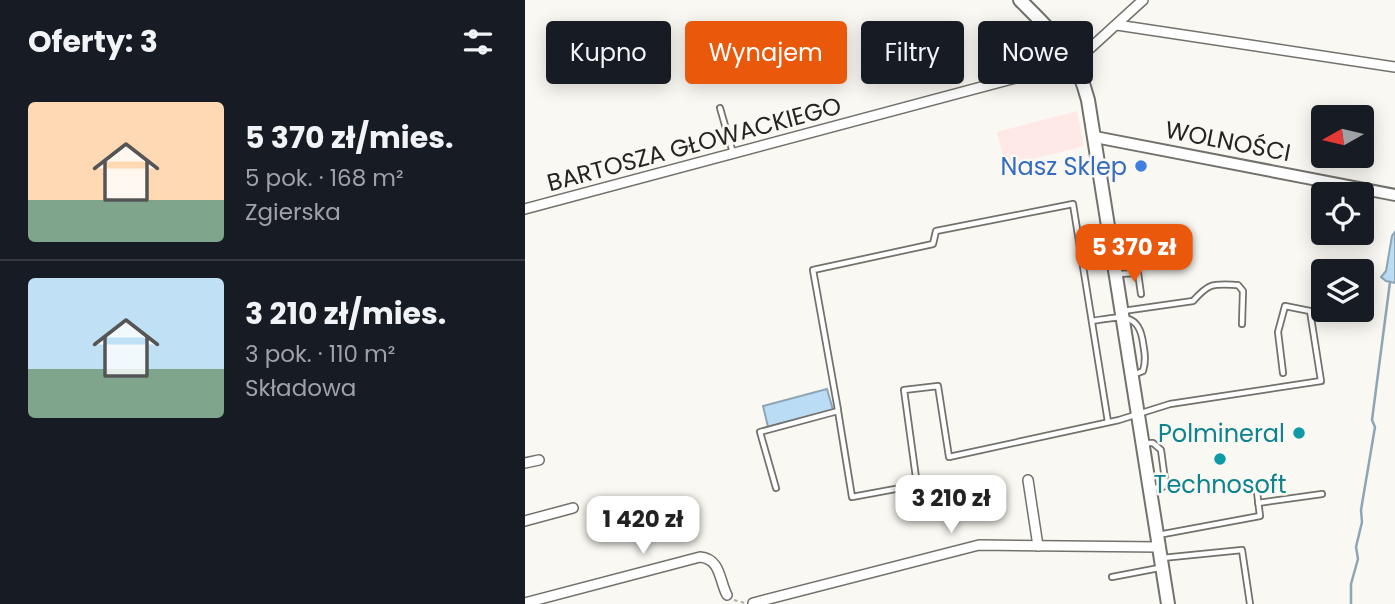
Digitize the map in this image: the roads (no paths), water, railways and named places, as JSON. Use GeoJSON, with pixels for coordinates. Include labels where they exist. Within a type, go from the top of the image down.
{"type":"FeatureCollection","features":[{"type":"Feature","properties":{"kind":"main road"},"geometry":{"type":"LineString","coordinates":[[1020,0],[1040,21]]}},
{"type":"Feature","properties":{"kind":"main road"},"geometry":{"type":"LineString","coordinates":[[1083,84],[1089,100],[1168,604]]}},
{"type":"Feature","properties":{"kind":"street"},"geometry":{"type":"LineString","coordinates":[[1093,46],[1143,0]]}},
{"type":"Feature","properties":{"kind":"street"},"geometry":{"type":"LineString","coordinates":[[1117,25],[1395,67]]}},
{"type":"Feature","properties":{"kind":"street","name":"BARTOSZA GŁOWACKIEGO"},"geometry":{"type":"LineString","coordinates":[[525,209],[993,84]]}},
{"type":"Feature","properties":{"kind":"street","name":"WOLNOŚCI"},"geometry":{"type":"LineString","coordinates":[[1095,137],[1395,195]]}},
{"type":"Feature","properties":{"kind":"street"},"geometry":{"type":"LineString","coordinates":[[525,463],[539,460]]}},
{"type":"Feature","properties":{"kind":"street"},"geometry":{"type":"LineString","coordinates":[[1028,480],[1038,546]]}},
{"type":"Feature","properties":{"kind":"street"},"geometry":{"type":"LineString","coordinates":[[525,522],[573,508]]}},
{"type":"Feature","properties":{"kind":"street"},"geometry":{"type":"LineString","coordinates":[[753,603],[979,545],[1160,552]]}},
{"type":"Feature","properties":{"kind":"street"},"geometry":{"type":"LineString","coordinates":[[525,603],[700,557],[715,563],[727,595]]}},
{"type":"Feature","properties":{"kind":"lane"},"geometry":{"type":"LineString","coordinates":[[720,108],[733,154]]}},
{"type":"Feature","properties":{"kind":"lane"},"geometry":{"type":"LineString","coordinates":[[1108,422],[1073,204],[936,231],[933,244],[813,270],[852,497],[918,485],[904,390],[938,386],[949,457],[1108,422],[1170,404],[1321,381],[1310,311],[1285,306],[1278,332],[1283,373]]}},
{"type":"Feature","properties":{"kind":"lane"},"geometry":{"type":"LineString","coordinates":[[1116,274],[1138,273],[1141,294]]}},
{"type":"Feature","properties":{"kind":"lane"},"geometry":{"type":"LineString","coordinates":[[1092,321],[1193,302],[1212,284],[1238,285],[1243,291],[1242,324]]}},
{"type":"Feature","properties":{"kind":"lane"},"geometry":{"type":"LineString","coordinates":[[776,488],[760,432],[838,411]]}},
{"type":"Feature","properties":{"kind":"lane"},"geometry":{"type":"LineString","coordinates":[[1112,577],[1160,552],[1260,516],[1256,484]]}},
{"type":"Feature","properties":{"kind":"lane"},"geometry":{"type":"LineString","coordinates":[[1258,503],[1322,494]]}},
{"type":"Feature","properties":{"kind":"lane"},"geometry":{"type":"LineString","coordinates":[[1160,552],[1242,550],[1250,604]]}},
{"type":"Feature","properties":{"kind":"water"},"geometry":{"type":"Polygon","coordinates":[[[1395,232],[1395,283],[1381,277],[1386,271],[1395,232]]]}},
{"type":"Feature","properties":{"kind":"water"},"geometry":{"type":"Polygon","coordinates":[[[827,389],[833,410],[768,427],[763,406],[827,389]]]}},
{"type":"Feature","properties":{"kind":"waterway"},"geometry":{"type":"LineString","coordinates":[[1351,604],[1351,584],[1358,559],[1356,547],[1362,522],[1361,510],[1375,427],[1372,420],[1390,282]]}},
{"type":"Feature","properties":{"kind":"place","name":"Nasz Sklep"},"geometry":{"type":"Point","coordinates":[1141,166]}},
{"type":"Feature","properties":{"kind":"place","name":"Polmineral"},"geometry":{"type":"Point","coordinates":[1299,433]}},
{"type":"Feature","properties":{"kind":"place","name":"Technosoft"},"geometry":{"type":"Point","coordinates":[1220,459]}}]}
